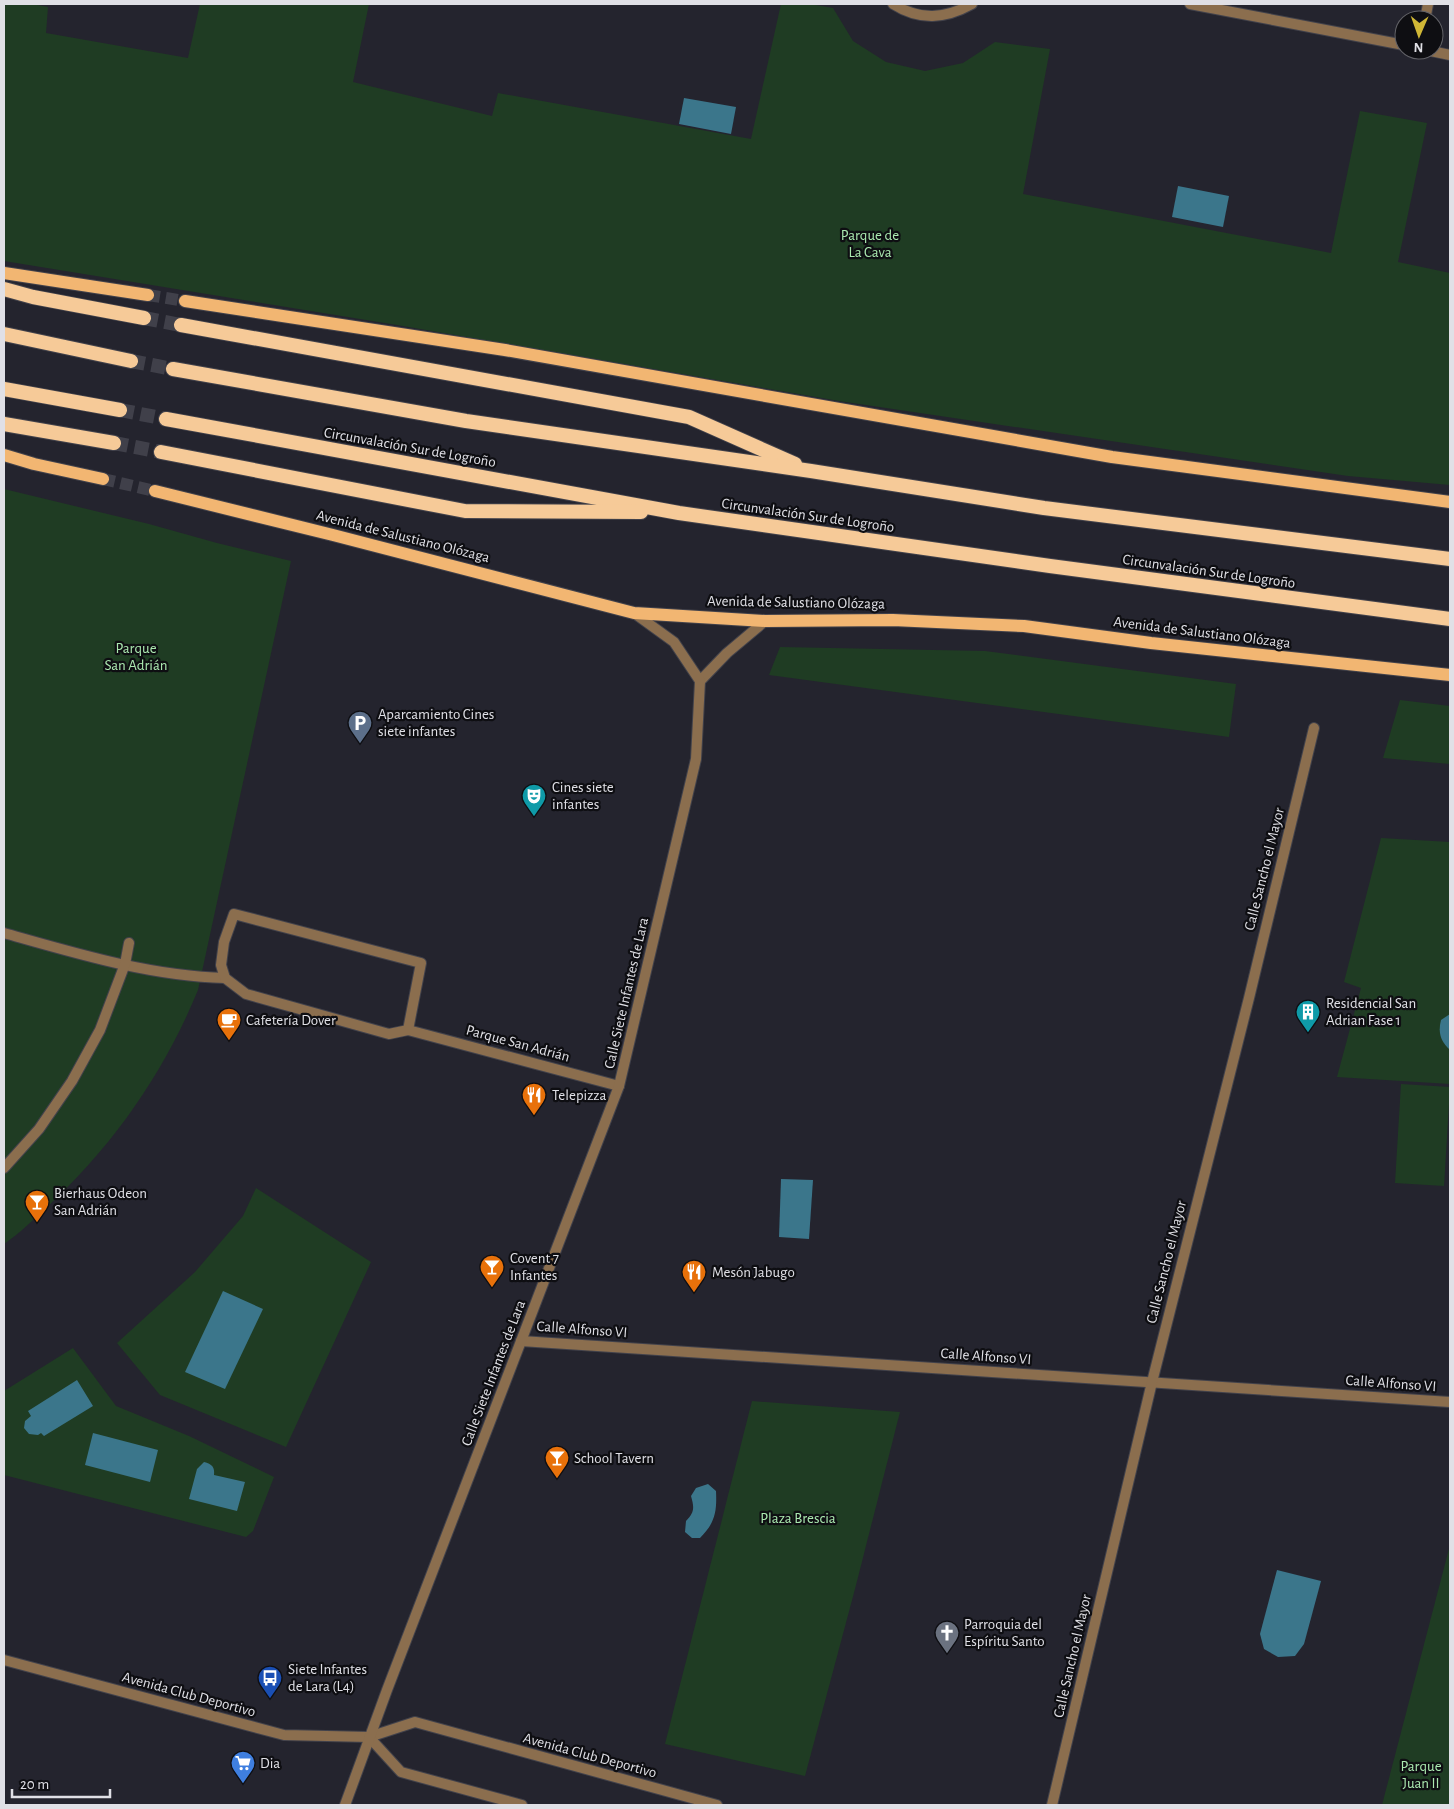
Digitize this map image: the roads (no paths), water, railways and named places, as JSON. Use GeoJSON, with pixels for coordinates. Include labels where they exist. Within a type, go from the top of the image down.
{"type":"FeatureCollection","features":[{"type":"Feature","properties":{"kind":"highway"},"geometry":{"type":"LineString","coordinates":[[4,289],[144,318]]}},
{"type":"Feature","properties":{"kind":"highway"},"geometry":{"type":"LineString","coordinates":[[181,325],[689,417],[811,471]]}},
{"type":"Feature","properties":{"kind":"highway"},"geometry":{"type":"LineString","coordinates":[[4,334],[131,361]]}},
{"type":"Feature","properties":{"kind":"highway"},"geometry":{"type":"LineString","coordinates":[[173,369],[466,421],[811,471],[1044,508],[1450,559]]}},
{"type":"Feature","properties":{"kind":"highway"},"geometry":{"type":"LineString","coordinates":[[4,389],[120,410]]}},
{"type":"Feature","properties":{"kind":"highway","name":"Circunvalación Sur de Logroño"},"geometry":{"type":"LineString","coordinates":[[166,419],[679,513],[1050,566],[1450,619]]}},
{"type":"Feature","properties":{"kind":"highway"},"geometry":{"type":"LineString","coordinates":[[4,424],[114,443]]}},
{"type":"Feature","properties":{"kind":"highway"},"geometry":{"type":"LineString","coordinates":[[161,452],[465,511],[679,513]]}},
{"type":"Feature","properties":{"kind":"main road"},"geometry":{"type":"LineString","coordinates":[[4,273],[148,295]]}},
{"type":"Feature","properties":{"kind":"main road"},"geometry":{"type":"LineString","coordinates":[[185,301],[505,350],[1112,457],[1450,502]]}},
{"type":"Feature","properties":{"kind":"main road"},"geometry":{"type":"LineString","coordinates":[[4,454],[34,464],[103,479]]}},
{"type":"Feature","properties":{"kind":"main road","name":"Avenida de Salustiano Olózaga"},"geometry":{"type":"LineString","coordinates":[[154,491],[634,613],[765,620],[892,620],[1024,626],[1151,643],[1450,675]]}},
{"type":"Feature","properties":{"kind":"street"},"geometry":{"type":"LineString","coordinates":[[893,4],[912,14],[934,17],[957,12],[972,4]]}},
{"type":"Feature","properties":{"kind":"street"},"geometry":{"type":"LineString","coordinates":[[1190,4],[1394,43]]}},
{"type":"Feature","properties":{"kind":"street"},"geometry":{"type":"LineString","coordinates":[[634,613],[674,642],[700,681],[727,653],[765,620]]}},
{"type":"Feature","properties":{"kind":"street","name":"Calle Siete Infantes de Lara"},"geometry":{"type":"LineString","coordinates":[[345,1805],[369,1737],[619,1086],[696,759],[700,681]]}},
{"type":"Feature","properties":{"kind":"street","name":"Calle Sancho el Mayor"},"geometry":{"type":"LineString","coordinates":[[1052,1805],[1152,1382],[1314,728]]}},
{"type":"Feature","properties":{"kind":"street"},"geometry":{"type":"LineString","coordinates":[[4,933],[60,949],[125,964],[204,978],[225,978],[221,965],[224,942],[234,914],[421,963],[408,1030]]}},
{"type":"Feature","properties":{"kind":"street"},"geometry":{"type":"LineString","coordinates":[[4,1168],[40,1129],[72,1081],[100,1030],[125,964],[129,943]]}},
{"type":"Feature","properties":{"kind":"street","name":"Parque San Adrián"},"geometry":{"type":"LineString","coordinates":[[225,978],[246,994],[389,1034],[408,1030],[619,1086]]}},
{"type":"Feature","properties":{"kind":"street","name":"Calle Alfonso VI"},"geometry":{"type":"LineString","coordinates":[[521,1341],[1450,1402]]}},
{"type":"Feature","properties":{"kind":"street","name":"Avenida Club Deportivo"},"geometry":{"type":"LineString","coordinates":[[4,1660],[284,1736],[369,1737],[415,1722],[717,1805]]}},
{"type":"Feature","properties":{"kind":"street"},"geometry":{"type":"LineString","coordinates":[[369,1737],[401,1772],[522,1805]]}},
{"type":"Feature","properties":{"kind":"water"},"geometry":{"type":"Polygon","coordinates":[[[684,98],[736,107],[731,134],[679,124],[684,98]]]}},
{"type":"Feature","properties":{"kind":"water"},"geometry":{"type":"Polygon","coordinates":[[[1178,186],[1229,196],[1223,227],[1172,217],[1178,186]]]}},
{"type":"Feature","properties":{"kind":"water"},"geometry":{"type":"Polygon","coordinates":[[[1450,1014],[1450,1050],[1442,1040],[1440,1028],[1441,1020],[1450,1014]]]}},
{"type":"Feature","properties":{"kind":"water"},"geometry":{"type":"Polygon","coordinates":[[[781,1179],[813,1180],[809,1239],[779,1237],[781,1179]]]}},
{"type":"Feature","properties":{"kind":"water"},"geometry":{"type":"Polygon","coordinates":[[[223,1291],[263,1309],[225,1389],[185,1372],[223,1291]]]}},
{"type":"Feature","properties":{"kind":"water"},"geometry":{"type":"Polygon","coordinates":[[[77,1380],[93,1406],[44,1436],[41,1433],[38,1435],[29,1434],[24,1428],[25,1421],[31,1416],[28,1411],[77,1380]]]}},
{"type":"Feature","properties":{"kind":"water"},"geometry":{"type":"Polygon","coordinates":[[[93,1433],[158,1450],[150,1482],[85,1465],[93,1433]]]}},
{"type":"Feature","properties":{"kind":"water"},"geometry":{"type":"Polygon","coordinates":[[[204,1462],[212,1466],[214,1475],[245,1482],[237,1511],[189,1499],[197,1469],[204,1462]]]}},
{"type":"Feature","properties":{"kind":"water"},"geometry":{"type":"Polygon","coordinates":[[[708,1484],[716,1491],[714,1517],[700,1538],[692,1538],[685,1532],[686,1521],[693,1509],[691,1496],[696,1488],[708,1484]]]}},
{"type":"Feature","properties":{"kind":"water"},"geometry":{"type":"Polygon","coordinates":[[[1277,1570],[1321,1581],[1304,1644],[1295,1656],[1278,1657],[1264,1649],[1260,1634],[1277,1570]]]}},
{"type":"Feature","properties":{"kind":"tunnel"},"geometry":{"type":"LineString","coordinates":[[148,295],[185,301]]}},
{"type":"Feature","properties":{"kind":"tunnel"},"geometry":{"type":"LineString","coordinates":[[144,318],[181,325]]}},
{"type":"Feature","properties":{"kind":"tunnel"},"geometry":{"type":"LineString","coordinates":[[131,361],[173,369]]}},
{"type":"Feature","properties":{"kind":"tunnel"},"geometry":{"type":"LineString","coordinates":[[120,410],[166,419]]}},
{"type":"Feature","properties":{"kind":"tunnel"},"geometry":{"type":"LineString","coordinates":[[114,443],[161,452]]}},
{"type":"Feature","properties":{"kind":"tunnel"},"geometry":{"type":"LineString","coordinates":[[103,479],[155,491]]}},
{"type":"Feature","properties":{"kind":"place","name":"Aparcamiento Cines siete infantes"},"geometry":{"type":"Point","coordinates":[360,744]}},
{"type":"Feature","properties":{"kind":"place","name":"Cines siete infantes"},"geometry":{"type":"Point","coordinates":[534,817]}},
{"type":"Feature","properties":{"kind":"place","name":"Residencial San Adrian Fase 1"},"geometry":{"type":"Point","coordinates":[1308,1033]}},
{"type":"Feature","properties":{"kind":"place","name":"Cafetería Dover"},"geometry":{"type":"Point","coordinates":[229,1041]}},
{"type":"Feature","properties":{"kind":"place","name":"Telepizza"},"geometry":{"type":"Point","coordinates":[534,1116]}},
{"type":"Feature","properties":{"kind":"place","name":"Bierhaus Odeon San Adrián"},"geometry":{"type":"Point","coordinates":[37,1223]}},
{"type":"Feature","properties":{"kind":"place","name":"Covent 7 Infantes"},"geometry":{"type":"Point","coordinates":[492,1288]}},
{"type":"Feature","properties":{"kind":"place","name":"Mesón Jabugo"},"geometry":{"type":"Point","coordinates":[694,1293]}},
{"type":"Feature","properties":{"kind":"place","name":"School Tavern"},"geometry":{"type":"Point","coordinates":[557,1479]}},
{"type":"Feature","properties":{"kind":"place","name":"Parroquia del Espíritu Santo"},"geometry":{"type":"Point","coordinates":[947,1654]}},
{"type":"Feature","properties":{"kind":"place","name":"Siete Infantes de Lara (L4)"},"geometry":{"type":"Point","coordinates":[270,1699]}},
{"type":"Feature","properties":{"kind":"place","name":"Dia"},"geometry":{"type":"Point","coordinates":[243,1784]}},
{"type":"Feature","properties":{"kind":"park label","name":"Parque de La Cava"},"geometry":{"type":"Point","coordinates":[870,244]}},
{"type":"Feature","properties":{"kind":"park label","name":"Plaza Brescia"},"geometry":{"type":"Point","coordinates":[798,1518]}},
{"type":"Feature","properties":{"kind":"park label","name":"Parque Juan II"},"geometry":{"type":"Point","coordinates":[1421,1774]}}]}
